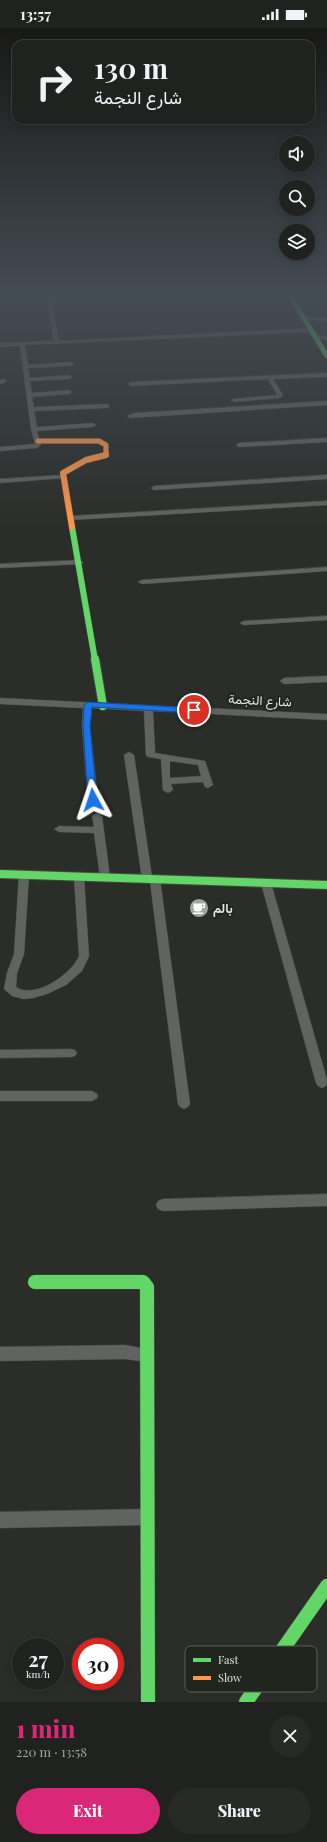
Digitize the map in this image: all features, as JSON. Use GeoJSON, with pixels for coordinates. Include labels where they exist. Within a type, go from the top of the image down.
{"type":"FeatureCollection","features":[{"type":"Feature","properties":{"kind":"street"},"geometry":{"type":"LineString","coordinates":[[0,449],[35,447],[38,445],[34,429],[26,372]]}},
{"type":"Feature","properties":{"kind":"street"},"geometry":{"type":"LineString","coordinates":[[131,384],[327,375]]}},
{"type":"Feature","properties":{"kind":"street"},"geometry":{"type":"LineString","coordinates":[[27,380],[69,377]]}},
{"type":"Feature","properties":{"kind":"street"},"geometry":{"type":"LineString","coordinates":[[234,400],[278,398],[280,395],[269,377]]}},
{"type":"Feature","properties":{"kind":"street"},"geometry":{"type":"LineString","coordinates":[[29,394],[69,392]]}},
{"type":"Feature","properties":{"kind":"street"},"geometry":{"type":"LineString","coordinates":[[130,416],[327,403]]}},
{"type":"Feature","properties":{"kind":"street"},"geometry":{"type":"LineString","coordinates":[[31,409],[107,406]]}},
{"type":"Feature","properties":{"kind":"street"},"geometry":{"type":"LineString","coordinates":[[34,429],[93,425]]}},
{"type":"Feature","properties":{"kind":"street"},"geometry":{"type":"LineString","coordinates":[[238,445],[327,440]]}},
{"type":"Feature","properties":{"kind":"street"},"geometry":{"type":"LineString","coordinates":[[38,441],[98,441],[104,443],[106,455],[78,463],[63,473],[103,706]]}},
{"type":"Feature","properties":{"kind":"street"},"geometry":{"type":"LineString","coordinates":[[0,481],[63,477]]}},
{"type":"Feature","properties":{"kind":"street"},"geometry":{"type":"LineString","coordinates":[[154,488],[327,478]]}},
{"type":"Feature","properties":{"kind":"street"},"geometry":{"type":"LineString","coordinates":[[71,518],[327,503]]}},
{"type":"Feature","properties":{"kind":"street"},"geometry":{"type":"LineString","coordinates":[[0,566],[79,562]]}},
{"type":"Feature","properties":{"kind":"street"},"geometry":{"type":"LineString","coordinates":[[142,582],[327,569]]}},
{"type":"Feature","properties":{"kind":"street"},"geometry":{"type":"LineString","coordinates":[[244,623],[327,618]]}},
{"type":"Feature","properties":{"kind":"street"},"geometry":{"type":"LineString","coordinates":[[284,681],[327,679]]}},
{"type":"Feature","properties":{"kind":"street","name":"شارع النجمة"},"geometry":{"type":"LineString","coordinates":[[0,701],[327,717]]}},
{"type":"Feature","properties":{"kind":"street"},"geometry":{"type":"LineString","coordinates":[[88,705],[86,726],[93,800]]}},
{"type":"Feature","properties":{"kind":"street"},"geometry":{"type":"LineString","coordinates":[[148,708],[151,755],[165,757],[202,763],[207,782],[167,785],[165,757]]}},
{"type":"Feature","properties":{"kind":"street"},"geometry":{"type":"LineString","coordinates":[[129,755],[151,879],[184,1104]]}},
{"type":"Feature","properties":{"kind":"street"},"geometry":{"type":"LineString","coordinates":[[97,816],[105,877]]}},
{"type":"Feature","properties":{"kind":"street"},"geometry":{"type":"LineString","coordinates":[[59,829],[99,830]]}},
{"type":"Feature","properties":{"kind":"street"},"geometry":{"type":"LineString","coordinates":[[0,874],[327,885]]}},
{"type":"Feature","properties":{"kind":"street"},"geometry":{"type":"LineString","coordinates":[[24,875],[19,954],[12,973],[10,989],[13,993],[21,995],[34,994],[51,987],[74,974],[82,963],[84,956],[79,876]]}},
{"type":"Feature","properties":{"kind":"street"},"geometry":{"type":"LineString","coordinates":[[266,883],[322,1083]]}},
{"type":"Feature","properties":{"kind":"street"},"geometry":{"type":"LineString","coordinates":[[0,1054],[71,1053]]}},
{"type":"Feature","properties":{"kind":"street"},"geometry":{"type":"LineString","coordinates":[[0,1096],[92,1096]]}},
{"type":"Feature","properties":{"kind":"street"},"geometry":{"type":"LineString","coordinates":[[162,1205],[327,1200]]}},
{"type":"Feature","properties":{"kind":"street"},"geometry":{"type":"LineString","coordinates":[[35,1282],[143,1282],[147,1287],[146,1517],[148,1702]]}},
{"type":"Feature","properties":{"kind":"street"},"geometry":{"type":"LineString","coordinates":[[0,1354],[125,1352],[147,1355]]}},
{"type":"Feature","properties":{"kind":"street"},"geometry":{"type":"LineString","coordinates":[[0,1520],[146,1517]]}},
{"type":"Feature","properties":{"kind":"street"},"geometry":{"type":"LineString","coordinates":[[285,1646],[327,1586]]}},
{"type":"Feature","properties":{"kind":"street"},"geometry":{"type":"LineString","coordinates":[[246,1702],[253,1692]]}},
{"type":"Feature","properties":{"kind":"traffic: fast"},"geometry":{"type":"LineString","coordinates":[[72,527],[103,706]]}},
{"type":"Feature","properties":{"kind":"traffic: fast"},"geometry":{"type":"LineString","coordinates":[[0,874],[327,885]]}},
{"type":"Feature","properties":{"kind":"traffic: fast"},"geometry":{"type":"LineString","coordinates":[[35,1282],[143,1282],[147,1287],[148,1702]]}},
{"type":"Feature","properties":{"kind":"traffic: fast"},"geometry":{"type":"LineString","coordinates":[[285,1646],[327,1586]]}},
{"type":"Feature","properties":{"kind":"traffic: fast"},"geometry":{"type":"LineString","coordinates":[[246,1702],[253,1692]]}},
{"type":"Feature","properties":{"kind":"traffic: slow"},"geometry":{"type":"LineString","coordinates":[[38,441],[99,441],[106,445],[106,455],[86,460],[63,473],[72,527]]}},
{"type":"Feature","properties":{"kind":"place","name":"بالم"},"geometry":{"type":"Point","coordinates":[199,908]}},
{"type":"Feature","properties":{"kind":"route"},"geometry":{"type":"LineString","coordinates":[[93,800],[86,726],[88,705],[194,710]]}}]}
